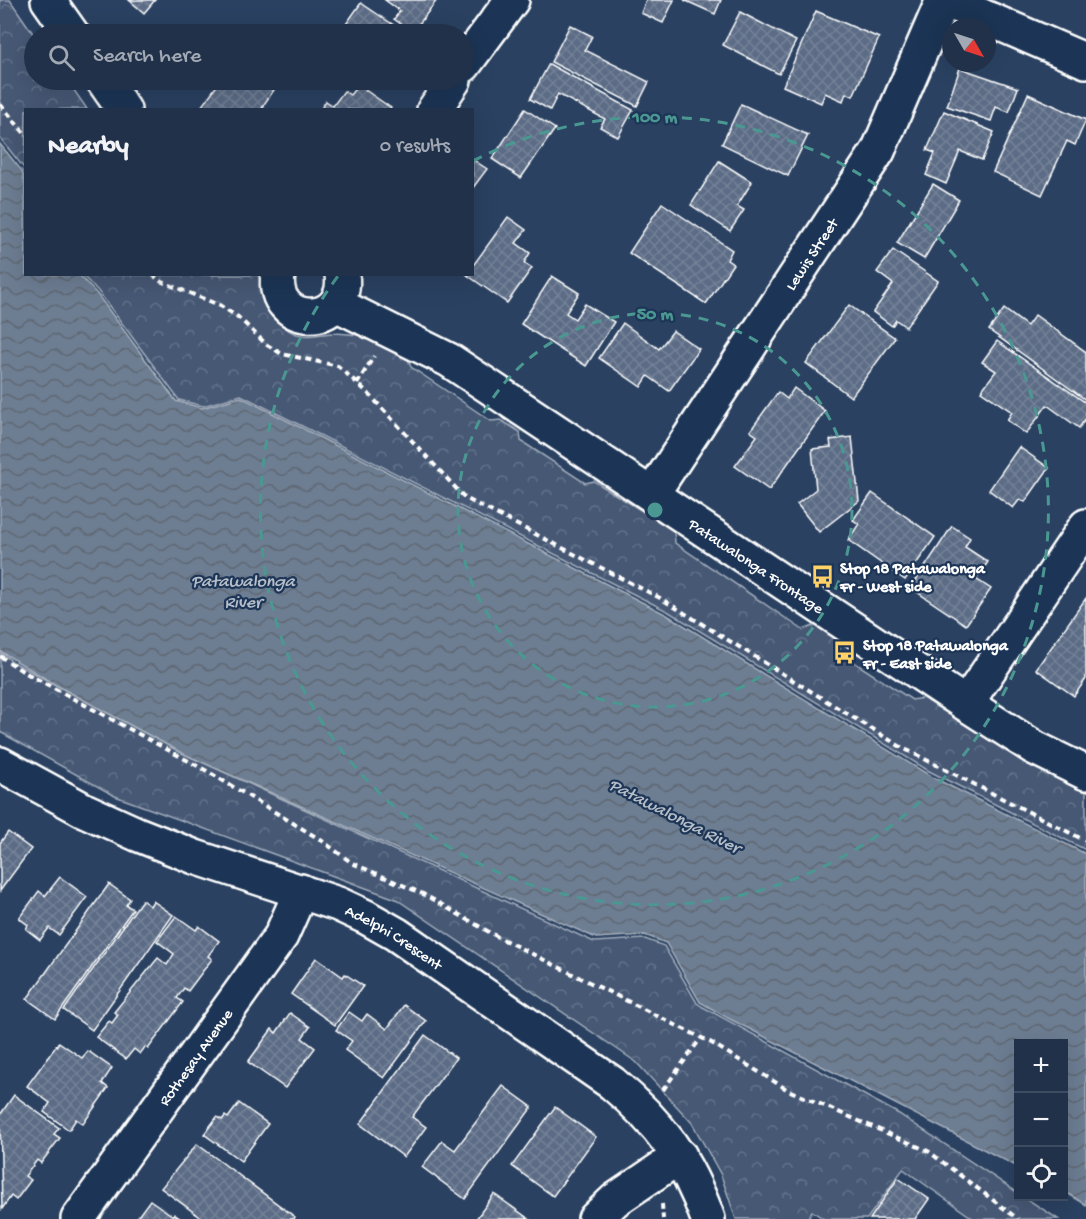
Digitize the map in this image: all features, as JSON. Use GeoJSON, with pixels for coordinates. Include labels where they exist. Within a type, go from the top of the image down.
{"type":"FeatureCollection","features":[{"type":"Feature","properties":{"kind":"street"},"geometry":{"type":"LineString","coordinates":[[48,0],[65,24]]}},
{"type":"Feature","properties":{"kind":"street"},"geometry":{"type":"LineString","coordinates":[[474,51],[512,0]]}},
{"type":"Feature","properties":{"kind":"street"},"geometry":{"type":"LineString","coordinates":[[944,0],[1086,62]]}},
{"type":"Feature","properties":{"kind":"street","name":"Lewis Street"},"geometry":{"type":"LineString","coordinates":[[652,494],[878,151],[944,0]]}},
{"type":"Feature","properties":{"kind":"street"},"geometry":{"type":"LineString","coordinates":[[110,90],[123,108]]}},
{"type":"Feature","properties":{"kind":"street"},"geometry":{"type":"LineString","coordinates":[[435,108],[447,90]]}},
{"type":"Feature","properties":{"kind":"street"},"geometry":{"type":"LineString","coordinates":[[278,276],[279,295],[291,310],[310,316],[329,310],[339,289]]}},
{"type":"Feature","properties":{"kind":"street","name":"Patawalonga Frontage"},"geometry":{"type":"LineString","coordinates":[[339,289],[652,494],[966,704],[1035,748],[1086,773]]}},
{"type":"Feature","properties":{"kind":"street"},"geometry":{"type":"LineString","coordinates":[[966,704],[1086,526]]}},
{"type":"Feature","properties":{"kind":"street","name":"Adelphi Crescent"},"geometry":{"type":"LineString","coordinates":[[0,764],[84,810],[137,834],[195,857],[338,904],[396,934],[612,1083],[642,1108],[680,1156],[697,1189],[708,1219]]}},
{"type":"Feature","properties":{"kind":"street","name":"Rothesay Avenue"},"geometry":{"type":"LineString","coordinates":[[78,1219],[281,936],[301,891]]}},
{"type":"Feature","properties":{"kind":"street"},"geometry":{"type":"LineString","coordinates":[[595,1219],[615,1200],[680,1156]]}},
{"type":"Feature","properties":{"kind":"path"},"geometry":{"type":"LineString","coordinates":[[0,104],[24,133]]}},
{"type":"Feature","properties":{"kind":"path"},"geometry":{"type":"LineString","coordinates":[[155,276],[219,304],[238,317],[267,345],[282,354],[338,366],[465,498],[660,598],[901,747],[1086,841]]}},
{"type":"Feature","properties":{"kind":"path"},"geometry":{"type":"LineString","coordinates":[[357,384],[375,354]]}},
{"type":"Feature","properties":{"kind":"path"},"geometry":{"type":"LineString","coordinates":[[0,656],[24,672],[207,771],[321,840],[352,863],[423,894],[498,938],[701,1038],[788,1090],[928,1151],[1018,1219]]}},
{"type":"Feature","properties":{"kind":"path"},"geometry":{"type":"LineString","coordinates":[[662,1090],[701,1038]]}},
{"type":"Feature","properties":{"kind":"path"},"geometry":{"type":"LineString","coordinates":[[662,1201],[663,1219]]}},
{"type":"Feature","properties":{"kind":"green space"},"geometry":{"type":"Polygon","coordinates":[[[0,0],[10,0],[26,24],[24,24],[24,90],[74,90],[86,108],[24,108],[24,168],[0,138],[0,0]]]}},
{"type":"Feature","properties":{"kind":"green space"},"geometry":{"type":"Polygon","coordinates":[[[83,276],[258,276],[277,316],[291,332],[303,335],[335,333],[363,336],[392,344],[406,354],[411,367],[491,421],[501,420],[520,432],[521,441],[585,483],[594,481],[674,531],[675,543],[803,630],[816,625],[840,641],[840,653],[912,700],[923,698],[1039,770],[1086,788],[1086,850],[929,771],[669,612],[241,395],[203,406],[179,400],[98,291],[83,276]]]}},
{"type":"Feature","properties":{"kind":"green space"},"geometry":{"type":"Polygon","coordinates":[[[0,652],[13,662],[184,754],[594,942],[645,939],[664,946],[697,1003],[899,1114],[1014,1190],[1014,1201],[1030,1201],[1058,1219],[974,1219],[903,1169],[867,1219],[824,1219],[812,1211],[807,1219],[736,1219],[721,1175],[692,1123],[636,1062],[396,899],[115,796],[0,732],[0,652]]]}},
{"type":"Feature","properties":{"kind":"water","name":"Patawalonga River"},"geometry":{"type":"Polygon","coordinates":[[[0,144],[22,171],[24,180],[24,276],[80,276],[97,294],[176,401],[202,408],[241,397],[667,615],[932,777],[1086,854],[1086,1205],[1068,1194],[1068,1039],[1014,1039],[1014,1165],[700,1002],[666,943],[645,935],[596,938],[184,754],[56,685],[0,651],[0,144]]]}},
{"type":"Feature","properties":{"kind":"building"},"geometry":{"type":"Polygon","coordinates":[[[129,0],[155,0],[144,13],[129,0]]]}},
{"type":"Feature","properties":{"kind":"building"},"geometry":{"type":"Polygon","coordinates":[[[385,0],[437,0],[419,24],[401,24],[394,19],[400,11],[385,0]]]}},
{"type":"Feature","properties":{"kind":"building"},"geometry":{"type":"Polygon","coordinates":[[[646,0],[674,0],[663,23],[641,13],[646,0]]]}},
{"type":"Feature","properties":{"kind":"building"},"geometry":{"type":"Polygon","coordinates":[[[684,0],[721,0],[715,14],[684,0]]]}},
{"type":"Feature","properties":{"kind":"building"},"geometry":{"type":"Polygon","coordinates":[[[361,3],[392,24],[346,24],[361,3]]]}},
{"type":"Feature","properties":{"kind":"building"},"geometry":{"type":"Polygon","coordinates":[[[816,11],[879,38],[853,96],[846,93],[843,101],[825,93],[821,103],[783,86],[816,11]]]}},
{"type":"Feature","properties":{"kind":"building"},"geometry":{"type":"Polygon","coordinates":[[[740,12],[796,41],[779,74],[723,45],[740,12]]]}},
{"type":"Feature","properties":{"kind":"building"},"geometry":{"type":"Polygon","coordinates":[[[570,25],[592,36],[585,50],[649,82],[637,106],[551,62],[570,25]]]}},
{"type":"Feature","properties":{"kind":"building"},"geometry":{"type":"Polygon","coordinates":[[[549,64],[633,110],[618,137],[600,127],[605,119],[558,94],[550,110],[530,99],[549,64]]]}},
{"type":"Feature","properties":{"kind":"building"},"geometry":{"type":"Polygon","coordinates":[[[959,72],[972,72],[1018,88],[1009,112],[996,107],[991,121],[947,106],[959,72]]]}},
{"type":"Feature","properties":{"kind":"building"},"geometry":{"type":"Polygon","coordinates":[[[214,90],[274,90],[263,108],[201,107],[214,90]]]}},
{"type":"Feature","properties":{"kind":"building"},"geometry":{"type":"Polygon","coordinates":[[[354,90],[365,90],[391,108],[321,108],[326,101],[333,106],[344,91],[350,95],[354,90]]]}},
{"type":"Feature","properties":{"kind":"building"},"geometry":{"type":"Polygon","coordinates":[[[1028,94],[1086,120],[1075,145],[1067,141],[1042,195],[993,172],[1028,94]]]}},
{"type":"Feature","properties":{"kind":"building"},"geometry":{"type":"Polygon","coordinates":[[[741,104],[808,135],[788,176],[722,144],[741,104]]]}},
{"type":"Feature","properties":{"kind":"building"},"geometry":{"type":"Polygon","coordinates":[[[525,109],[555,129],[521,178],[492,159],[525,109]]]}},
{"type":"Feature","properties":{"kind":"building"},"geometry":{"type":"Polygon","coordinates":[[[944,111],[994,132],[982,160],[960,151],[946,184],[926,175],[935,153],[927,150],[944,111]]]}},
{"type":"Feature","properties":{"kind":"building"},"geometry":{"type":"Polygon","coordinates":[[[474,160],[487,169],[474,186],[474,160]]]}},
{"type":"Feature","properties":{"kind":"building"},"geometry":{"type":"Polygon","coordinates":[[[719,161],[752,182],[737,206],[744,210],[730,231],[691,205],[719,161]]]}},
{"type":"Feature","properties":{"kind":"building"},"geometry":{"type":"Polygon","coordinates":[[[933,184],[959,200],[924,259],[897,243],[933,184]]]}},
{"type":"Feature","properties":{"kind":"building"},"geometry":{"type":"Polygon","coordinates":[[[662,203],[732,250],[727,260],[733,264],[706,304],[629,253],[662,203]]]}},
{"type":"Feature","properties":{"kind":"building"},"geometry":{"type":"Polygon","coordinates":[[[508,217],[526,230],[516,243],[530,253],[524,263],[532,268],[507,303],[468,276],[474,276],[474,264],[508,217]]]}},
{"type":"Feature","properties":{"kind":"building"},"geometry":{"type":"Polygon","coordinates":[[[893,250],[938,281],[906,327],[896,320],[892,326],[873,312],[893,284],[877,272],[893,250]]]}},
{"type":"Feature","properties":{"kind":"building"},"geometry":{"type":"Polygon","coordinates":[[[552,276],[579,293],[566,313],[575,319],[585,304],[614,322],[586,366],[521,324],[552,276]]]}},
{"type":"Feature","properties":{"kind":"building"},"geometry":{"type":"Polygon","coordinates":[[[849,305],[895,338],[851,397],[806,363],[849,305]]]}},
{"type":"Feature","properties":{"kind":"building"},"geometry":{"type":"Polygon","coordinates":[[[1004,309],[1027,326],[1035,315],[1086,352],[1086,400],[989,330],[1004,309]]]}},
{"type":"Feature","properties":{"kind":"building"},"geometry":{"type":"Polygon","coordinates":[[[623,323],[659,349],[673,331],[699,349],[669,391],[648,376],[641,387],[599,358],[623,323]]]}},
{"type":"Feature","properties":{"kind":"building"},"geometry":{"type":"Polygon","coordinates":[[[997,341],[1086,403],[1086,418],[1079,428],[1047,405],[1026,434],[1007,420],[1012,412],[981,391],[996,371],[982,362],[997,341]]]}},
{"type":"Feature","properties":{"kind":"building"},"geometry":{"type":"Polygon","coordinates":[[[794,388],[825,411],[769,490],[735,466],[757,436],[750,431],[778,392],[787,399],[794,388]]]}},
{"type":"Feature","properties":{"kind":"building"},"geometry":{"type":"Polygon","coordinates":[[[852,437],[859,501],[819,532],[797,504],[816,489],[812,449],[831,447],[830,440],[852,437]]]}},
{"type":"Feature","properties":{"kind":"building"},"geometry":{"type":"Polygon","coordinates":[[[1019,447],[1049,468],[1025,502],[1020,499],[1013,508],[989,490],[1019,447]]]}},
{"type":"Feature","properties":{"kind":"building"},"geometry":{"type":"Polygon","coordinates":[[[872,493],[935,537],[905,580],[848,540],[859,524],[853,520],[872,493]]]}},
{"type":"Feature","properties":{"kind":"building"},"geometry":{"type":"Polygon","coordinates":[[[952,526],[970,538],[965,547],[988,562],[976,579],[991,589],[966,625],[911,588],[952,526]]]}},
{"type":"Feature","properties":{"kind":"building"},"geometry":{"type":"Polygon","coordinates":[[[1086,598],[1086,679],[1074,696],[1036,669],[1086,598]]]}},
{"type":"Feature","properties":{"kind":"building"},"geometry":{"type":"Polygon","coordinates":[[[8,832],[31,849],[0,891],[0,843],[8,832]]]}},
{"type":"Feature","properties":{"kind":"building"},"geometry":{"type":"Polygon","coordinates":[[[60,877],[87,897],[59,935],[49,928],[40,940],[26,929],[28,925],[19,918],[39,891],[45,896],[60,877]]]}},
{"type":"Feature","properties":{"kind":"building"},"geometry":{"type":"Polygon","coordinates":[[[109,884],[130,899],[126,905],[133,909],[55,1019],[27,999],[109,884]]]}},
{"type":"Feature","properties":{"kind":"building"},"geometry":{"type":"Polygon","coordinates":[[[142,900],[150,906],[153,901],[173,915],[92,1030],[64,1010],[142,900]]]}},
{"type":"Feature","properties":{"kind":"building"},"geometry":{"type":"Polygon","coordinates":[[[176,916],[196,930],[199,926],[219,941],[208,956],[212,959],[188,991],[184,988],[177,998],[183,1002],[148,1049],[145,1047],[140,1054],[134,1049],[126,1059],[96,1037],[109,1021],[112,1023],[118,1015],[114,1012],[158,958],[167,965],[174,954],[157,941],[176,916]]]}},
{"type":"Feature","properties":{"kind":"building"},"geometry":{"type":"Polygon","coordinates":[[[316,958],[343,977],[345,974],[363,986],[335,1025],[291,994],[316,958]]]}},
{"type":"Feature","properties":{"kind":"building"},"geometry":{"type":"Polygon","coordinates":[[[404,1005],[426,1021],[384,1078],[345,1050],[352,1041],[336,1030],[349,1012],[362,1021],[367,1014],[387,1029],[404,1005]]]}},
{"type":"Feature","properties":{"kind":"building"},"geometry":{"type":"Polygon","coordinates":[[[290,1013],[310,1027],[302,1038],[315,1048],[285,1088],[248,1062],[272,1029],[276,1033],[290,1013]]]}},
{"type":"Feature","properties":{"kind":"building"},"geometry":{"type":"Polygon","coordinates":[[[425,1035],[456,1058],[412,1117],[426,1127],[404,1157],[360,1124],[425,1035]]]}},
{"type":"Feature","properties":{"kind":"building"},"geometry":{"type":"Polygon","coordinates":[[[59,1042],[82,1058],[88,1051],[112,1068],[102,1083],[108,1088],[83,1124],[76,1119],[69,1130],[44,1112],[50,1103],[27,1086],[59,1042]]]}},
{"type":"Feature","properties":{"kind":"building"},"geometry":{"type":"Polygon","coordinates":[[[503,1086],[532,1107],[465,1199],[422,1167],[442,1141],[455,1150],[503,1086]]]}},
{"type":"Feature","properties":{"kind":"building"},"geometry":{"type":"Polygon","coordinates":[[[14,1095],[59,1128],[54,1134],[60,1138],[41,1163],[37,1160],[25,1176],[31,1180],[16,1200],[11,1196],[2,1209],[0,1115],[14,1095]]]}},
{"type":"Feature","properties":{"kind":"building"},"geometry":{"type":"Polygon","coordinates":[[[239,1103],[268,1124],[241,1161],[204,1134],[217,1117],[222,1120],[225,1116],[228,1118],[239,1103]]]}},
{"type":"Feature","properties":{"kind":"building"},"geometry":{"type":"Polygon","coordinates":[[[555,1107],[596,1137],[553,1196],[512,1166],[555,1107]]]}},
{"type":"Feature","properties":{"kind":"building"},"geometry":{"type":"Polygon","coordinates":[[[197,1144],[295,1217],[294,1219],[203,1219],[161,1188],[197,1144]]]}},
{"type":"Feature","properties":{"kind":"building"},"geometry":{"type":"Polygon","coordinates":[[[898,1178],[929,1199],[915,1219],[870,1219],[898,1178]]]}},
{"type":"Feature","properties":{"kind":"building"},"geometry":{"type":"Polygon","coordinates":[[[494,1194],[529,1219],[476,1219],[494,1194]]]}},
{"type":"Feature","properties":{"kind":"building"},"geometry":{"type":"Polygon","coordinates":[[[150,1200],[173,1216],[174,1214],[181,1219],[136,1219],[150,1200]]]}},
{"type":"Feature","properties":{"kind":"place","name":"Stop 18 Patawalonga Fr - West side"},"geometry":{"type":"Point","coordinates":[822,576]}},
{"type":"Feature","properties":{"kind":"place","name":"Stop 18 Patawalonga Fr - East side"},"geometry":{"type":"Point","coordinates":[845,653]}}]}
